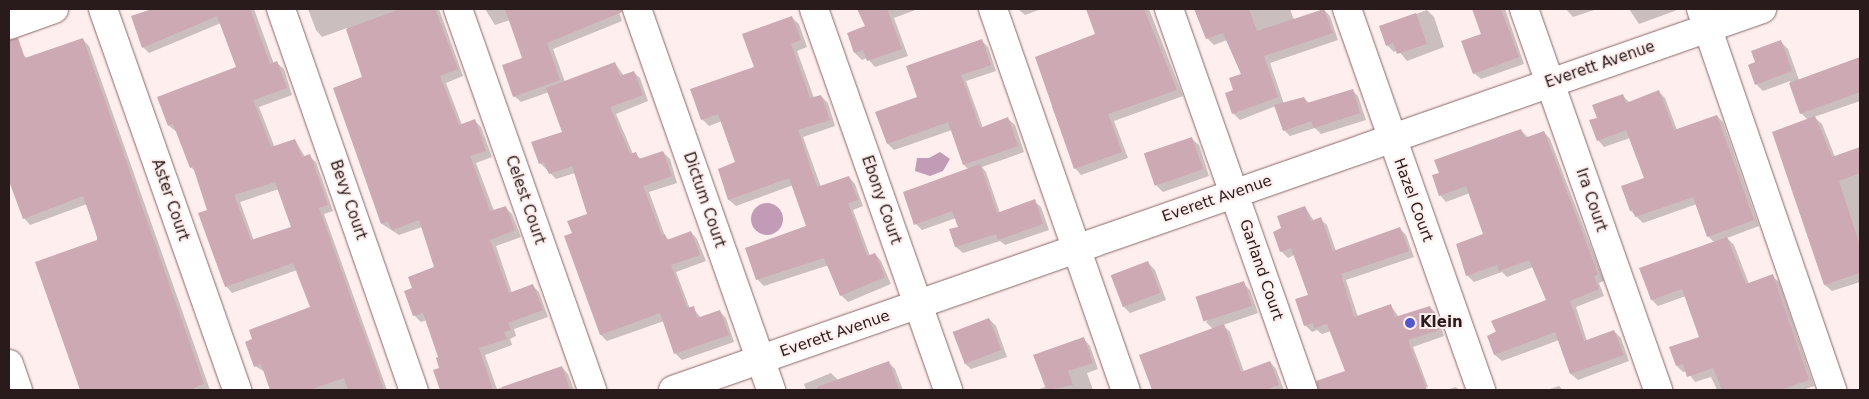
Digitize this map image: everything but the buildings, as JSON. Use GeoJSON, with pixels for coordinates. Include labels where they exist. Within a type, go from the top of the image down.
{"type":"FeatureCollection","features":[{"type":"Feature","properties":{"kind":"street"},"geometry":{"type":"LineString","coordinates":[[9,25],[54,9]]}},
{"type":"Feature","properties":{"kind":"street","name":"Aster Court"},"geometry":{"type":"LineString","coordinates":[[103,9],[237,390]]}},
{"type":"Feature","properties":{"kind":"street","name":"Bevy Court"},"geometry":{"type":"LineString","coordinates":[[281,9],[414,390]]}},
{"type":"Feature","properties":{"kind":"street","name":"Celest Court"},"geometry":{"type":"LineString","coordinates":[[458,9],[592,390]]}},
{"type":"Feature","properties":{"kind":"street","name":"Dictum Court"},"geometry":{"type":"LineString","coordinates":[[637,9],[771,390]]}},
{"type":"Feature","properties":{"kind":"street","name":"Ebony Court"},"geometry":{"type":"LineString","coordinates":[[814,9],[948,390]]}},
{"type":"Feature","properties":{"kind":"street"},"geometry":{"type":"LineString","coordinates":[[993,9],[1126,390]]}},
{"type":"Feature","properties":{"kind":"street","name":"Garland Court"},"geometry":{"type":"LineString","coordinates":[[1170,9],[1303,390]]}},
{"type":"Feature","properties":{"kind":"street","name":"Hazel Court"},"geometry":{"type":"LineString","coordinates":[[1347,9],[1481,390]]}},
{"type":"Feature","properties":{"kind":"street","name":"Ira Court"},"geometry":{"type":"LineString","coordinates":[[1524,9],[1658,390]]}},
{"type":"Feature","properties":{"kind":"street","name":"Everett Avenue"},"geometry":{"type":"LineString","coordinates":[[674,390],[1550,83],[1705,18],[1762,9]]}},
{"type":"Feature","properties":{"kind":"street"},"geometry":{"type":"LineString","coordinates":[[1705,18],[1832,390]]}},
{"type":"Feature","properties":{"kind":"street"},"geometry":{"type":"LineString","coordinates":[[9,364],[18,390]]}},
{"type":"Feature","properties":{"kind":"shaded area"},"geometry":{"type":"Polygon","coordinates":[[[940,152],[950,159],[943,171],[930,176],[915,171],[917,158],[929,158],[940,152]]]}},
{"type":"Feature","properties":{"kind":"shaded area"},"geometry":{"type":"Polygon","coordinates":[[[767,203],[779,207],[783,219],[779,231],[767,235],[755,231],[751,219],[755,207],[767,203]]]}},
{"type":"Feature","properties":{"kind":"place","name":"Klein"},"geometry":{"type":"Point","coordinates":[1410,323]}}]}
